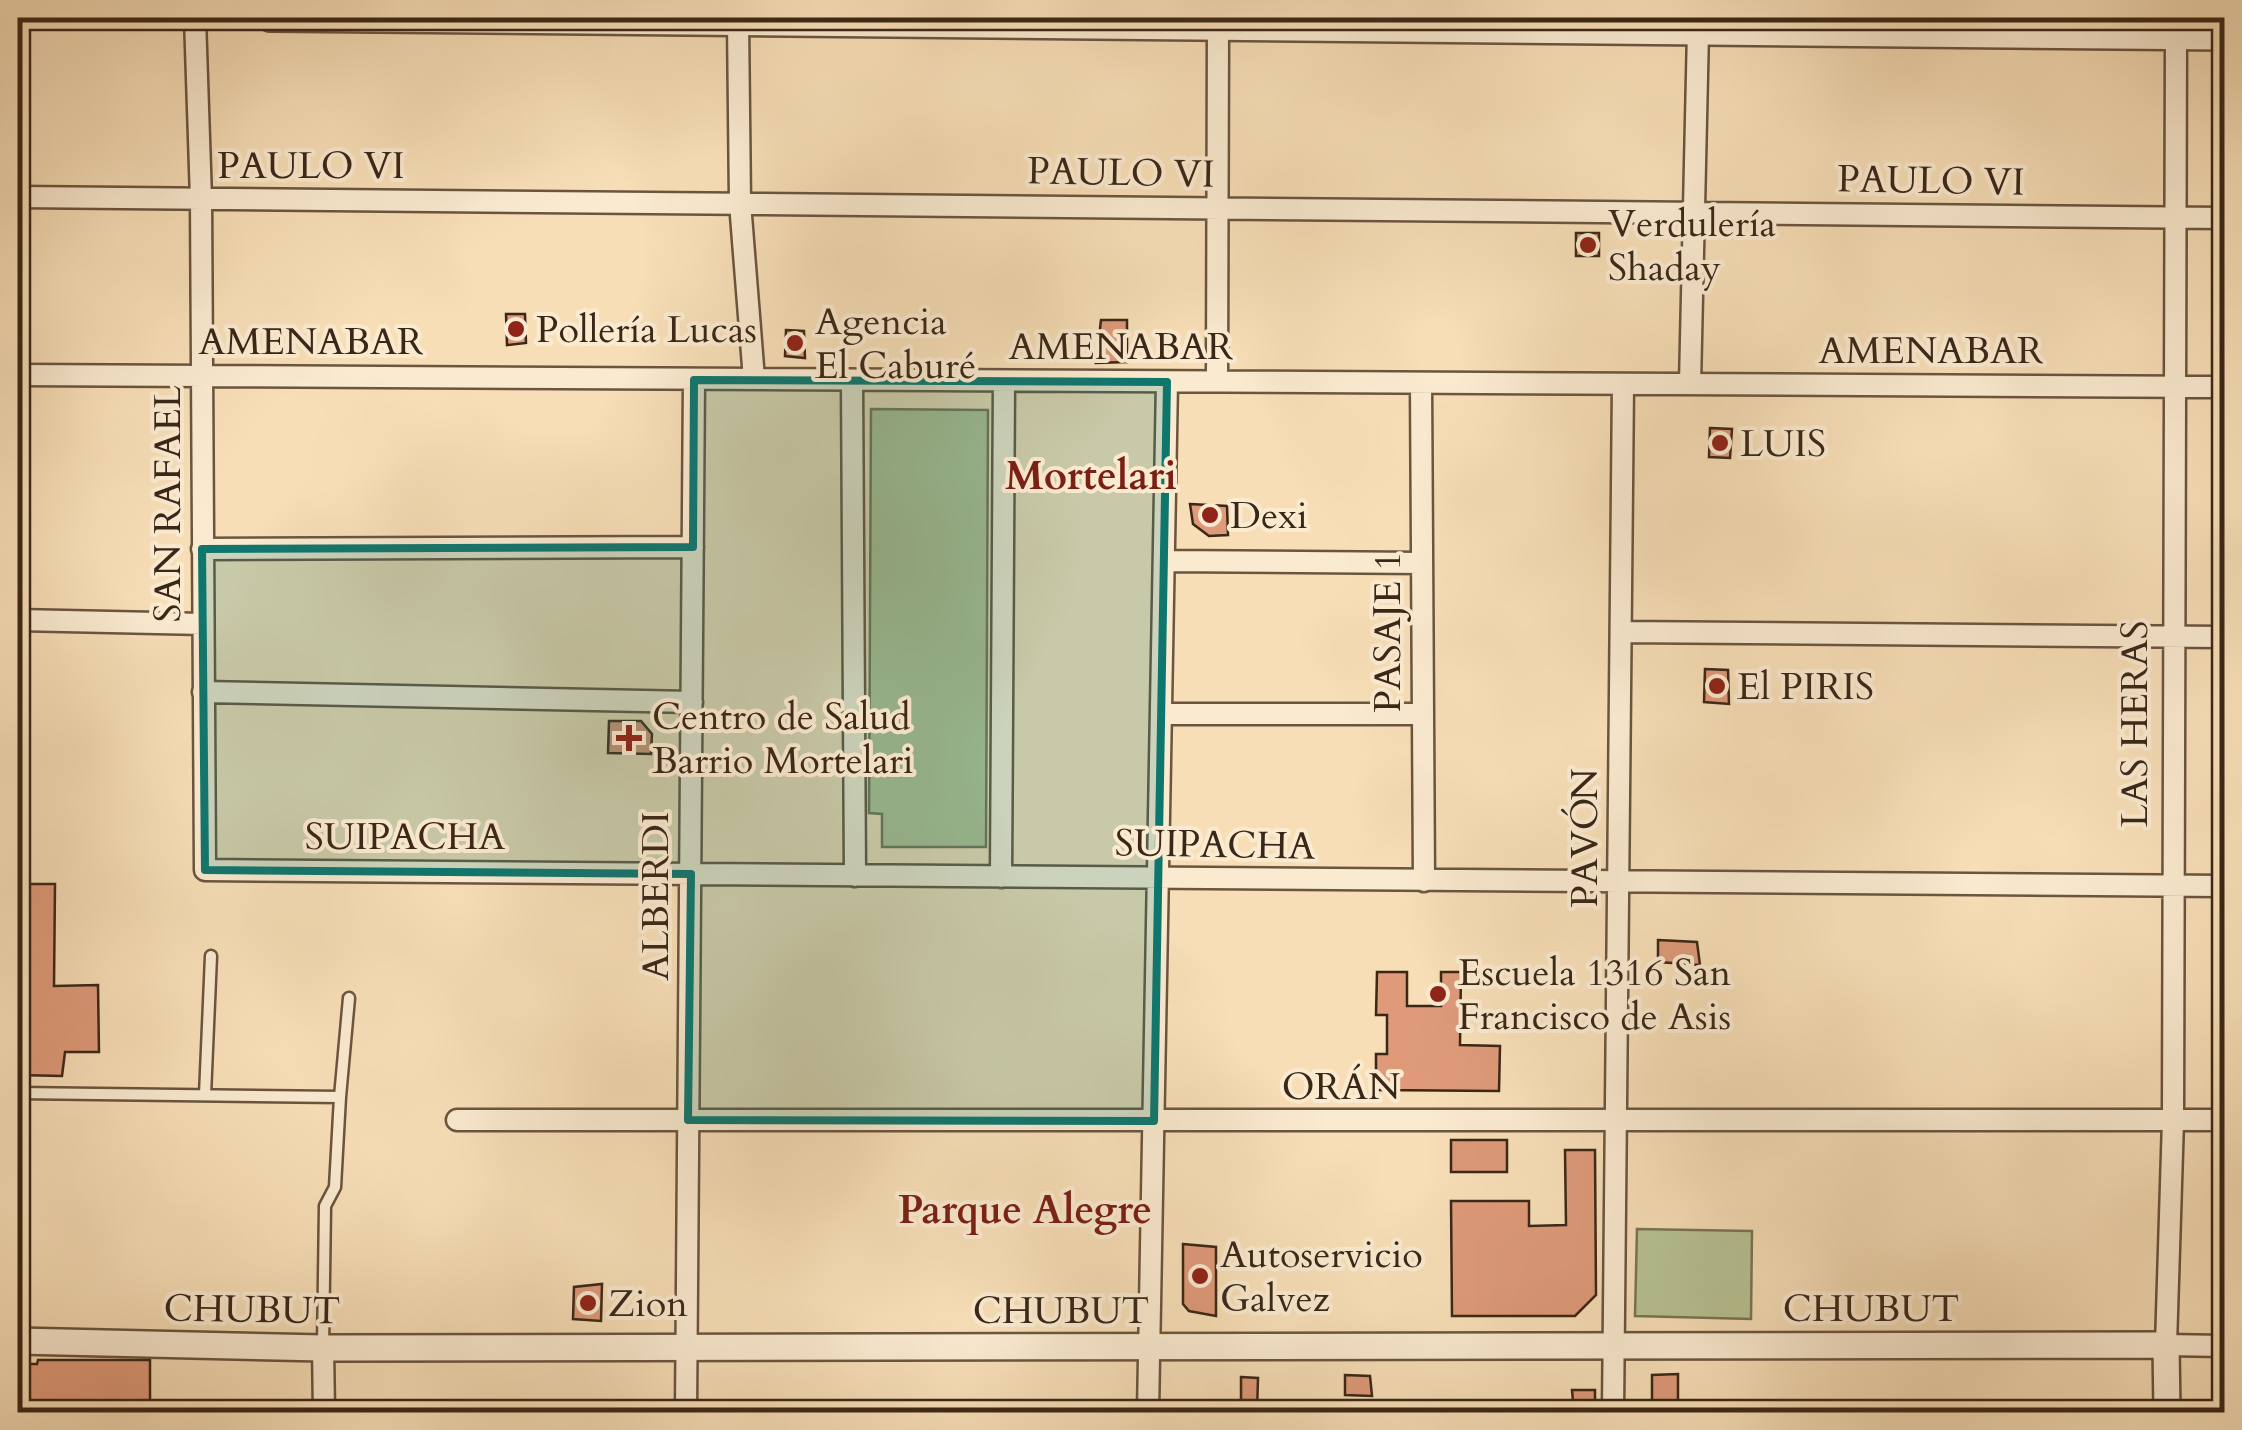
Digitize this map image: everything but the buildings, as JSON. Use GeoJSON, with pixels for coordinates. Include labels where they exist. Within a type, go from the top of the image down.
{"type":"FeatureCollection","features":[{"type":"Feature","properties":{"kind":"street","name":"SAN RAFAEL"},"geometry":{"type":"LineString","coordinates":[[195,18],[201,200],[205,870]]}},
{"type":"Feature","properties":{"kind":"street"},"geometry":{"type":"LineString","coordinates":[[270,18],[2176,36],[2219,30]]}},
{"type":"Feature","properties":{"kind":"street"},"geometry":{"type":"LineString","coordinates":[[738,22],[740,203],[754,379]]}},
{"type":"Feature","properties":{"kind":"street"},"geometry":{"type":"LineString","coordinates":[[1217,382],[1218,27]]}},
{"type":"Feature","properties":{"kind":"street"},"geometry":{"type":"LineString","coordinates":[[1690,384],[1698,31]]}},
{"type":"Feature","properties":{"kind":"street","name":"LAS HERAS"},"geometry":{"type":"LineString","coordinates":[[2167,1412],[2173,1120],[2176,36]]}},
{"type":"Feature","properties":{"kind":"street","name":"PAULO VI"},"geometry":{"type":"LineString","coordinates":[[18,197],[2224,218]]}},
{"type":"Feature","properties":{"kind":"street","name":"AMENABAR"},"geometry":{"type":"LineString","coordinates":[[18,375],[2224,387]]}},
{"type":"Feature","properties":{"kind":"street","name":"ALBERDI"},"geometry":{"type":"LineString","coordinates":[[686,1412],[694,380]]}},
{"type":"Feature","properties":{"kind":"street"},"geometry":{"type":"LineString","coordinates":[[852,381],[855,876]]}},
{"type":"Feature","properties":{"kind":"street"},"geometry":{"type":"LineString","coordinates":[[1001,878],[1004,381]]}},
{"type":"Feature","properties":{"kind":"street"},"geometry":{"type":"LineString","coordinates":[[1148,1412],[1167,382]]}},
{"type":"Feature","properties":{"kind":"street","name":"PASAJE 1"},"geometry":{"type":"LineString","coordinates":[[1421,383],[1424,881]]}},
{"type":"Feature","properties":{"kind":"street","name":"PAVÓN"},"geometry":{"type":"LineString","coordinates":[[1613,1412],[1623,384]]}},
{"type":"Feature","properties":{"kind":"street"},"geometry":{"type":"LineString","coordinates":[[202,548],[693,547]]}},
{"type":"Feature","properties":{"kind":"street"},"geometry":{"type":"LineString","coordinates":[[1164,561],[1422,563]]}},
{"type":"Feature","properties":{"kind":"street"},"geometry":{"type":"LineString","coordinates":[[18,620],[203,624]]}},
{"type":"Feature","properties":{"kind":"street"},"geometry":{"type":"LineString","coordinates":[[1620,632],[2224,637]]}},
{"type":"Feature","properties":{"kind":"street"},"geometry":{"type":"LineString","coordinates":[[204,692],[692,702]]}},
{"type":"Feature","properties":{"kind":"street"},"geometry":{"type":"LineString","coordinates":[[1161,714],[1423,714]]}},
{"type":"Feature","properties":{"kind":"street","name":"SUIPACHA"},"geometry":{"type":"LineString","coordinates":[[205,870],[2224,886]]}},
{"type":"Feature","properties":{"kind":"street","name":"ORÁN"},"geometry":{"type":"LineString","coordinates":[[457,1120],[2224,1120]]}},
{"type":"Feature","properties":{"kind":"street","name":"CHUBUT"},"geometry":{"type":"LineString","coordinates":[[18,1342],[323,1348],[2224,1346]]}},
{"type":"Feature","properties":{"kind":"street"},"geometry":{"type":"LineString","coordinates":[[323,1348],[324,1412]]}},
{"type":"Feature","properties":{"kind":"lane"},"geometry":{"type":"LineString","coordinates":[[205,1096],[211,956]]}},
{"type":"Feature","properties":{"kind":"lane"},"geometry":{"type":"LineString","coordinates":[[323,1348],[326,1206],[335,1187],[350,998]]}},
{"type":"Feature","properties":{"kind":"lane"},"geometry":{"type":"LineString","coordinates":[[18,1093],[340,1097]]}},
{"type":"Feature","properties":{"kind":"highlighted area"},"geometry":{"type":"Polygon","coordinates":[[[694,380],[1167,382],[1154,1121],[688,1120],[691,874],[205,870],[202,549],[693,547],[694,380]]]}},
{"type":"Feature","properties":{"kind":"green space"},"geometry":{"type":"Polygon","coordinates":[[[871,409],[988,410],[986,847],[882,847],[882,814],[869,813],[871,409]]]}},
{"type":"Feature","properties":{"kind":"green space"},"geometry":{"type":"Polygon","coordinates":[[[1637,1229],[1752,1231],[1751,1319],[1635,1316],[1637,1229]]]}},
{"type":"Feature","properties":{"kind":"place","name":"Verdulería Shaday"},"geometry":{"type":"Point","coordinates":[1588,245]}},
{"type":"Feature","properties":{"kind":"place","name":"Pollería Lucas"},"geometry":{"type":"Point","coordinates":[516,329]}},
{"type":"Feature","properties":{"kind":"place","name":"Agencia El Caburé"},"geometry":{"type":"Point","coordinates":[795,343]}},
{"type":"Feature","properties":{"kind":"place","name":"LUIS"},"geometry":{"type":"Point","coordinates":[1720,443]}},
{"type":"Feature","properties":{"kind":"place","name":"Dexi"},"geometry":{"type":"Point","coordinates":[1210,515]}},
{"type":"Feature","properties":{"kind":"place","name":"El PIRIS"},"geometry":{"type":"Point","coordinates":[1717,686]}},
{"type":"Feature","properties":{"kind":"place","name":"Centro de Salud Barrio Mortelari"},"geometry":{"type":"Point","coordinates":[629,738]}},
{"type":"Feature","properties":{"kind":"place","name":"Escuela 1316 San Francisco de Asis"},"geometry":{"type":"Point","coordinates":[1438,994]}},
{"type":"Feature","properties":{"kind":"place","name":"Autoservicio Galvez"},"geometry":{"type":"Point","coordinates":[1200,1276]}},
{"type":"Feature","properties":{"kind":"place","name":"Zion"},"geometry":{"type":"Point","coordinates":[588,1303]}},
{"type":"Feature","properties":{"kind":"district","name":"Mortelari"},"geometry":{"type":"Point","coordinates":[1091,475]}},
{"type":"Feature","properties":{"kind":"district","name":"Parque Alegre"},"geometry":{"type":"Point","coordinates":[1025,1209]}}]}
